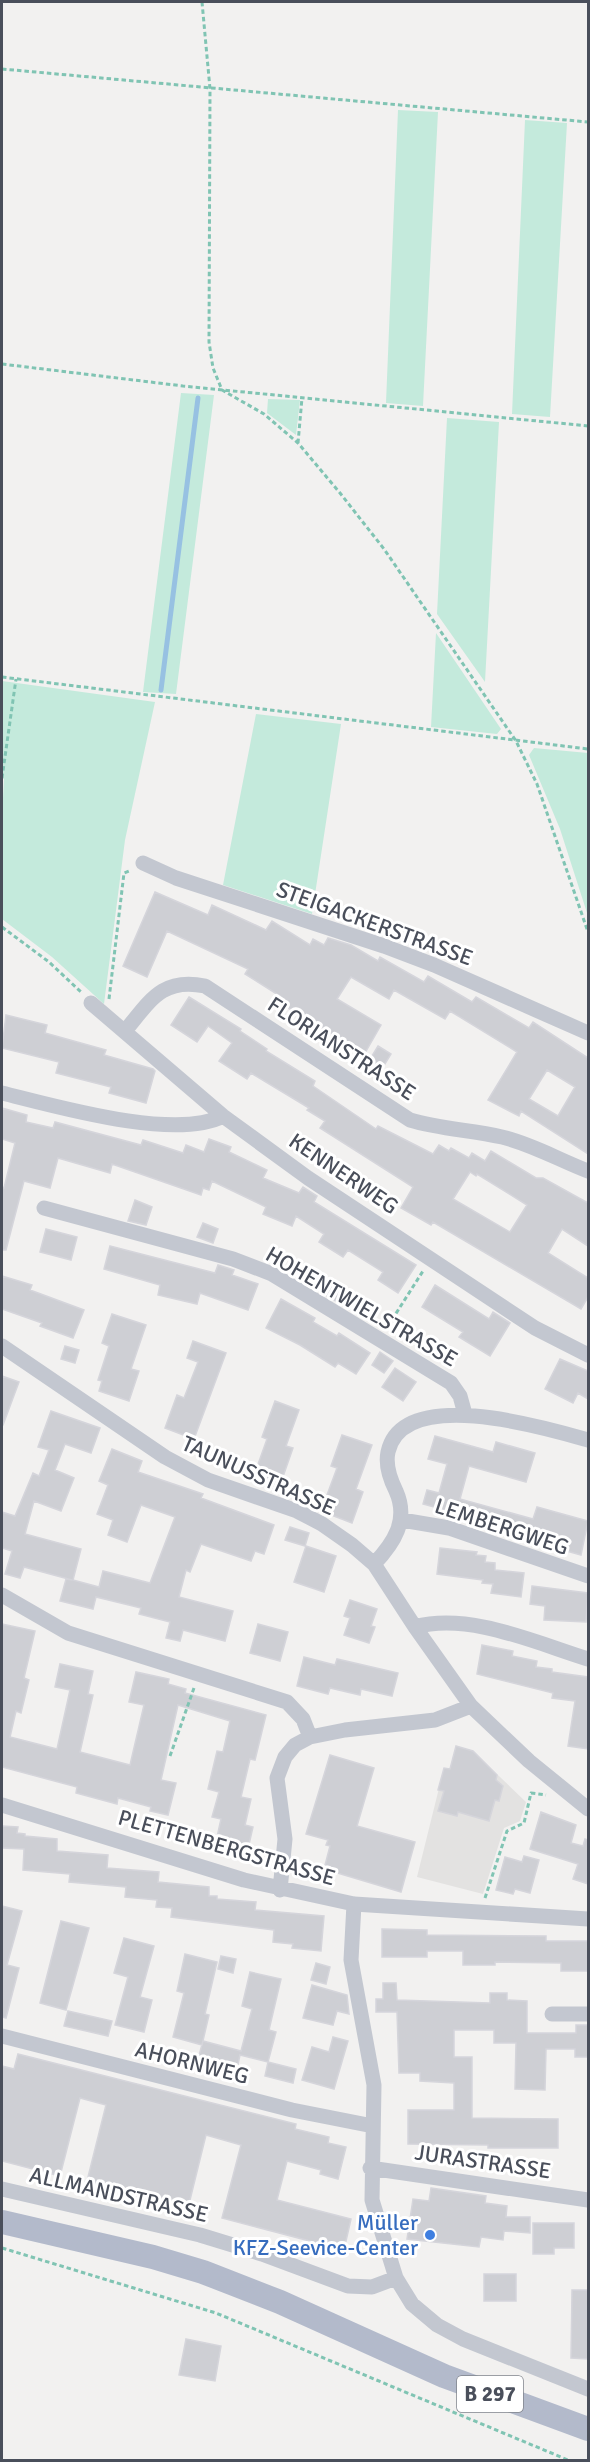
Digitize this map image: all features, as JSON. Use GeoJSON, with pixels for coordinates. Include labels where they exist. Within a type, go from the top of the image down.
{"type":"FeatureCollection","features":[{"type":"Feature","properties":{"kind":"main road","name":"B 297"},"geometry":{"type":"LineString","coordinates":[[2,2222],[153,2257],[203,2272],[280,2302],[444,2376],[588,2429]]}},
{"type":"Feature","properties":{"kind":"street","name":"STEIGACKERSTRASSE"},"geometry":{"type":"LineString","coordinates":[[143,862],[176,878],[434,965],[588,1034]]}},
{"type":"Feature","properties":{"kind":"street","name":"FLORIANSTRASSE"},"geometry":{"type":"LineString","coordinates":[[125,1031],[149,1002],[168,986],[180,983],[205,986],[410,1120],[435,1127],[475,1132],[525,1143],[588,1172]]}},
{"type":"Feature","properties":{"kind":"street","name":"KENNERWEG"},"geometry":{"type":"LineString","coordinates":[[91,1003],[223,1116],[308,1178],[535,1329],[588,1355]]}},
{"type":"Feature","properties":{"kind":"street"},"geometry":{"type":"LineString","coordinates":[[2,1093],[74,1110],[158,1124],[197,1124],[223,1116]]}},
{"type":"Feature","properties":{"kind":"street","name":"HOHENTWIELSTRASSE"},"geometry":{"type":"LineString","coordinates":[[45,1208],[243,1263],[272,1275],[451,1383],[460,1396],[465,1414]]}},
{"type":"Feature","properties":{"kind":"street","name":"TAUNUSSTRASSE"},"geometry":{"type":"LineString","coordinates":[[2,1346],[165,1457],[208,1480],[297,1512],[322,1524],[374,1564],[471,1706],[561,1788],[588,1809]]}},
{"type":"Feature","properties":{"kind":"street"},"geometry":{"type":"LineString","coordinates":[[374,1564],[392,1545],[402,1520],[399,1498],[388,1473],[388,1451],[399,1432],[429,1417],[465,1414],[508,1420],[588,1440]]}},
{"type":"Feature","properties":{"kind":"street","name":"LEMBERGWEG"},"geometry":{"type":"LineString","coordinates":[[402,1520],[449,1528],[588,1576]]}},
{"type":"Feature","properties":{"kind":"street"},"geometry":{"type":"LineString","coordinates":[[2,1595],[68,1633],[287,1702],[303,1719],[310,1737]]}},
{"type":"Feature","properties":{"kind":"street"},"geometry":{"type":"LineString","coordinates":[[415,1627],[429,1623],[473,1624],[588,1659]]}},
{"type":"Feature","properties":{"kind":"street"},"geometry":{"type":"LineString","coordinates":[[280,1890],[285,1839],[277,1778],[285,1756],[295,1745],[310,1737],[435,1720],[471,1706]]}},
{"type":"Feature","properties":{"kind":"street","name":"PLETTENBERGSTRASSE"},"geometry":{"type":"LineString","coordinates":[[2,1805],[280,1890],[354,1905],[588,1919]]}},
{"type":"Feature","properties":{"kind":"street"},"geometry":{"type":"LineString","coordinates":[[354,1905],[350,1952],[373,2067],[370,2169],[375,2220],[396,2278],[412,2304],[437,2325],[463,2339],[588,2389]]}},
{"type":"Feature","properties":{"kind":"street"},"geometry":{"type":"LineString","coordinates":[[552,2014],[588,2014]]}},
{"type":"Feature","properties":{"kind":"street","name":"AHORNWEG"},"geometry":{"type":"LineString","coordinates":[[2,2036],[292,2110],[373,2126]]}},
{"type":"Feature","properties":{"kind":"street","name":"JURASTRASSE"},"geometry":{"type":"LineString","coordinates":[[370,2169],[588,2200]]}},
{"type":"Feature","properties":{"kind":"street","name":"ALLMANDSTRASSE"},"geometry":{"type":"LineString","coordinates":[[2,2189],[200,2235],[262,2253],[348,2286],[372,2287],[396,2278]]}},
{"type":"Feature","properties":{"kind":"path"},"geometry":{"type":"LineString","coordinates":[[202,2],[210,89],[209,342],[213,368],[222,390],[264,414],[298,442],[384,549],[516,741],[537,784],[588,932]]}},
{"type":"Feature","properties":{"kind":"path"},"geometry":{"type":"LineString","coordinates":[[2,69],[588,122]]}},
{"type":"Feature","properties":{"kind":"path"},"geometry":{"type":"LineString","coordinates":[[2,364],[222,390],[588,426]]}},
{"type":"Feature","properties":{"kind":"path"},"geometry":{"type":"LineString","coordinates":[[298,442],[302,398]]}},
{"type":"Feature","properties":{"kind":"path"},"geometry":{"type":"LineString","coordinates":[[2,677],[588,749]]}},
{"type":"Feature","properties":{"kind":"path"},"geometry":{"type":"LineString","coordinates":[[2,778],[16,679]]}},
{"type":"Feature","properties":{"kind":"path"},"geometry":{"type":"LineString","coordinates":[[107,1015],[124,873],[143,862]]}},
{"type":"Feature","properties":{"kind":"path"},"geometry":{"type":"LineString","coordinates":[[2,927],[49,962],[91,1003]]}},
{"type":"Feature","properties":{"kind":"path"},"geometry":{"type":"LineString","coordinates":[[379,1340],[431,1258]]}},
{"type":"Feature","properties":{"kind":"path"},"geometry":{"type":"LineString","coordinates":[[170,1756],[199,1675]]}},
{"type":"Feature","properties":{"kind":"path"},"geometry":{"type":"LineString","coordinates":[[481,1911],[507,1831],[524,1823],[531,1793],[552,1796],[561,1788]]}},
{"type":"Feature","properties":{"kind":"path"},"geometry":{"type":"LineString","coordinates":[[2,2248],[216,2313],[568,2460]]}},
{"type":"Feature","properties":{"kind":"shaded area"},"geometry":{"type":"Polygon","coordinates":[[[456,1746],[473,1751],[526,1802],[520,1821],[504,1828],[483,1894],[417,1877],[444,1768],[450,1769],[456,1746]]]}},
{"type":"Feature","properties":{"kind":"green space"},"geometry":{"type":"Polygon","coordinates":[[[398,110],[438,112],[423,406],[386,403],[398,110]]]}},
{"type":"Feature","properties":{"kind":"green space"},"geometry":{"type":"Polygon","coordinates":[[[525,120],[567,123],[550,417],[512,414],[525,120]]]}},
{"type":"Feature","properties":{"kind":"green space"},"geometry":{"type":"Polygon","coordinates":[[[181,393],[214,395],[176,694],[143,692],[181,393]]]}},
{"type":"Feature","properties":{"kind":"green space"},"geometry":{"type":"Polygon","coordinates":[[[268,399],[300,400],[296,435],[267,413],[268,399]]]}},
{"type":"Feature","properties":{"kind":"green space"},"geometry":{"type":"Polygon","coordinates":[[[447,418],[499,422],[485,682],[437,614],[447,418]]]}},
{"type":"Feature","properties":{"kind":"green space"},"geometry":{"type":"Polygon","coordinates":[[[436,633],[501,729],[497,734],[431,727],[436,633]]]}},
{"type":"Feature","properties":{"kind":"green space"},"geometry":{"type":"Polygon","coordinates":[[[2,681],[155,702],[125,840],[104,1004],[52,957],[2,919],[4,779],[2,778],[2,681]]]}},
{"type":"Feature","properties":{"kind":"green space"},"geometry":{"type":"Polygon","coordinates":[[[256,714],[341,724],[312,914],[223,885],[256,714]]]}},
{"type":"Feature","properties":{"kind":"green space"},"geometry":{"type":"Polygon","coordinates":[[[534,748],[588,753],[588,916],[560,829],[529,755],[534,748]]]}},
{"type":"Feature","properties":{"kind":"building"},"geometry":{"type":"Polygon","coordinates":[[[155,892],[208,915],[212,905],[266,930],[272,921],[310,945],[313,939],[324,945],[328,938],[351,945],[378,961],[380,957],[424,982],[428,976],[472,1002],[476,997],[529,1028],[533,1022],[588,1058],[588,1154],[521,1111],[519,1116],[488,1100],[517,1052],[450,1011],[445,1019],[394,990],[389,999],[351,977],[337,999],[381,1025],[365,1053],[276,1001],[280,996],[245,974],[248,969],[167,931],[147,977],[123,966],[155,892]],[[547,1070],[529,1099],[558,1116],[575,1087],[547,1070]]]}},
{"type":"Feature","properties":{"kind":"building"},"geometry":{"type":"Polygon","coordinates":[[[189,997],[241,1029],[240,1031],[267,1049],[266,1051],[315,1081],[313,1086],[376,1129],[378,1126],[433,1154],[439,1145],[449,1151],[451,1148],[469,1158],[472,1153],[485,1161],[491,1151],[536,1178],[543,1178],[588,1203],[588,1246],[562,1229],[548,1253],[588,1278],[588,1297],[581,1309],[433,1222],[431,1225],[401,1208],[413,1187],[320,1128],[325,1121],[307,1110],[309,1108],[251,1073],[247,1079],[219,1061],[232,1043],[208,1026],[197,1042],[171,1025],[189,997]],[[470,1172],[453,1199],[510,1232],[527,1205],[477,1174],[476,1176],[470,1172]]]}},
{"type":"Feature","properties":{"kind":"building"},"geometry":{"type":"Polygon","coordinates":[[[6,1015],[47,1025],[45,1033],[106,1050],[104,1055],[153,1069],[155,1071],[146,1103],[109,1093],[111,1087],[56,1073],[59,1062],[2,1048],[6,1015]]]}},
{"type":"Feature","properties":{"kind":"building"},"geometry":{"type":"Polygon","coordinates":[[[378,1046],[391,1054],[380,1072],[367,1064],[378,1046]]]}},
{"type":"Feature","properties":{"kind":"building"},"geometry":{"type":"Polygon","coordinates":[[[2,1108],[27,1115],[26,1122],[53,1128],[55,1122],[141,1145],[143,1140],[183,1153],[186,1145],[204,1152],[209,1139],[231,1147],[229,1152],[267,1170],[263,1178],[299,1193],[303,1187],[317,1196],[314,1202],[416,1265],[398,1293],[378,1280],[383,1272],[348,1250],[343,1257],[319,1242],[324,1234],[296,1216],[292,1226],[263,1214],[266,1207],[212,1181],[209,1190],[203,1188],[201,1195],[112,1164],[110,1173],[58,1158],[50,1188],[24,1181],[6,1250],[2,1250],[2,1187],[4,1188],[15,1143],[2,1139],[2,1108]]]}},
{"type":"Feature","properties":{"kind":"building"},"geometry":{"type":"Polygon","coordinates":[[[135,1200],[152,1207],[146,1225],[128,1221],[135,1200]]]}},
{"type":"Feature","properties":{"kind":"building"},"geometry":{"type":"Polygon","coordinates":[[[203,1223],[218,1229],[213,1243],[197,1237],[203,1223]]]}},
{"type":"Feature","properties":{"kind":"building"},"geometry":{"type":"Polygon","coordinates":[[[46,1229],[77,1237],[71,1260],[40,1252],[46,1229]]]}},
{"type":"Feature","properties":{"kind":"building"},"geometry":{"type":"Polygon","coordinates":[[[110,1246],[215,1273],[218,1265],[234,1270],[232,1275],[258,1284],[248,1310],[200,1293],[197,1304],[158,1295],[160,1285],[104,1269],[110,1246]]]}},
{"type":"Feature","properties":{"kind":"building"},"geometry":{"type":"Polygon","coordinates":[[[2,1276],[32,1285],[30,1290],[84,1310],[73,1338],[40,1326],[42,1323],[2,1309],[2,1276]]]}},
{"type":"Feature","properties":{"kind":"building"},"geometry":{"type":"Polygon","coordinates":[[[335,1281],[350,1290],[341,1304],[327,1296],[335,1281]]]}},
{"type":"Feature","properties":{"kind":"building"},"geometry":{"type":"Polygon","coordinates":[[[435,1285],[489,1319],[493,1312],[510,1323],[490,1356],[459,1337],[463,1332],[422,1307],[435,1285]]]}},
{"type":"Feature","properties":{"kind":"building"},"geometry":{"type":"Polygon","coordinates":[[[281,1299],[315,1318],[313,1322],[337,1336],[339,1333],[370,1353],[356,1374],[338,1363],[335,1367],[300,1345],[266,1328],[281,1299]]]}},
{"type":"Feature","properties":{"kind":"building"},"geometry":{"type":"Polygon","coordinates":[[[112,1314],[146,1325],[131,1369],[139,1371],[129,1401],[99,1391],[102,1381],[98,1380],[109,1346],[102,1343],[112,1314]]]}},
{"type":"Feature","properties":{"kind":"building"},"geometry":{"type":"Polygon","coordinates":[[[193,1341],[226,1353],[194,1439],[165,1428],[177,1395],[184,1398],[198,1362],[187,1358],[193,1341]]]}},
{"type":"Feature","properties":{"kind":"building"},"geometry":{"type":"Polygon","coordinates":[[[65,1346],[79,1350],[75,1363],[61,1359],[65,1346]]]}},
{"type":"Feature","properties":{"kind":"building"},"geometry":{"type":"Polygon","coordinates":[[[380,1352],[393,1361],[384,1373],[372,1365],[380,1352]]]}},
{"type":"Feature","properties":{"kind":"building"},"geometry":{"type":"Polygon","coordinates":[[[560,1359],[588,1371],[588,1399],[578,1393],[573,1403],[545,1389],[560,1359]]]}},
{"type":"Feature","properties":{"kind":"building"},"geometry":{"type":"Polygon","coordinates":[[[395,1368],[416,1382],[403,1401],[382,1387],[395,1368]]]}},
{"type":"Feature","properties":{"kind":"building"},"geometry":{"type":"Polygon","coordinates":[[[2,1376],[19,1382],[3,1425],[2,1425],[2,1376]]]}},
{"type":"Feature","properties":{"kind":"building"},"geometry":{"type":"Polygon","coordinates":[[[275,1401],[299,1410],[286,1446],[293,1448],[278,1491],[252,1481],[267,1439],[262,1437],[275,1401]]]}},
{"type":"Feature","properties":{"kind":"building"},"geometry":{"type":"Polygon","coordinates":[[[51,1411],[100,1428],[91,1453],[65,1444],[55,1470],[74,1478],[61,1511],[34,1501],[25,1534],[81,1549],[73,1580],[99,1587],[103,1571],[150,1583],[175,1517],[141,1505],[127,1542],[108,1535],[113,1520],[97,1514],[108,1485],[99,1481],[112,1449],[142,1461],[138,1472],[203,1494],[201,1498],[274,1525],[264,1554],[255,1551],[251,1561],[201,1544],[190,1572],[186,1570],[179,1597],[233,1611],[225,1641],[183,1630],[180,1641],[166,1638],[170,1622],[139,1614],[141,1608],[96,1597],[93,1609],[60,1601],[66,1579],[72,1580],[24,1567],[20,1578],[5,1574],[12,1551],[2,1548],[2,1512],[15,1516],[33,1473],[39,1476],[49,1450],[38,1447],[51,1411]]]}},
{"type":"Feature","properties":{"kind":"building"},"geometry":{"type":"Polygon","coordinates":[[[342,1435],[372,1445],[356,1489],[363,1492],[352,1523],[321,1511],[337,1468],[331,1466],[342,1435]]]}},
{"type":"Feature","properties":{"kind":"building"},"geometry":{"type":"Polygon","coordinates":[[[435,1436],[493,1452],[496,1442],[535,1453],[526,1482],[469,1466],[460,1499],[533,1519],[537,1507],[588,1521],[581,1555],[527,1540],[529,1533],[423,1504],[427,1490],[439,1493],[447,1464],[428,1459],[435,1436]]]}},
{"type":"Feature","properties":{"kind":"building"},"geometry":{"type":"Polygon","coordinates":[[[290,1527],[309,1533],[305,1546],[285,1540],[290,1527]]]}},
{"type":"Feature","properties":{"kind":"building"},"geometry":{"type":"Polygon","coordinates":[[[306,1546],[336,1556],[324,1592],[294,1582],[306,1546]]]}},
{"type":"Feature","properties":{"kind":"building"},"geometry":{"type":"Polygon","coordinates":[[[440,1548],[477,1552],[476,1555],[486,1556],[485,1562],[495,1563],[495,1570],[524,1573],[521,1597],[491,1593],[493,1584],[482,1583],[483,1580],[437,1574],[440,1548]]]}},
{"type":"Feature","properties":{"kind":"building"},"geometry":{"type":"Polygon","coordinates":[[[532,1586],[588,1593],[586,1622],[544,1620],[545,1606],[530,1604],[532,1586]]]}},
{"type":"Feature","properties":{"kind":"building"},"geometry":{"type":"Polygon","coordinates":[[[350,1600],[377,1609],[371,1626],[375,1627],[369,1643],[344,1635],[350,1618],[344,1616],[350,1600]]]}},
{"type":"Feature","properties":{"kind":"building"},"geometry":{"type":"Polygon","coordinates":[[[2,1624],[35,1631],[24,1678],[29,1680],[21,1713],[16,1711],[10,1737],[57,1749],[70,1690],[55,1687],[60,1664],[93,1671],[88,1694],[93,1695],[80,1752],[130,1765],[144,1705],[129,1702],[136,1672],[169,1679],[168,1684],[186,1689],[185,1693],[266,1715],[255,1760],[250,1759],[241,1797],[251,1799],[245,1825],[253,1827],[247,1853],[215,1846],[221,1819],[212,1817],[219,1792],[208,1789],[217,1751],[223,1752],[230,1721],[178,1705],[161,1780],[176,1783],[168,1815],[150,1811],[151,1807],[118,1798],[117,1804],[76,1793],[77,1787],[2,1767],[2,1624]]]}},
{"type":"Feature","properties":{"kind":"building"},"geometry":{"type":"Polygon","coordinates":[[[258,1624],[288,1632],[280,1661],[250,1653],[258,1624]]]}},
{"type":"Feature","properties":{"kind":"building"},"geometry":{"type":"Polygon","coordinates":[[[482,1645],[513,1651],[512,1656],[537,1661],[536,1667],[552,1669],[552,1672],[588,1677],[588,1749],[568,1746],[575,1701],[552,1698],[553,1693],[477,1674],[482,1645]]]}},
{"type":"Feature","properties":{"kind":"building"},"geometry":{"type":"Polygon","coordinates":[[[304,1657],[335,1665],[337,1659],[398,1673],[392,1696],[361,1689],[360,1695],[330,1688],[328,1694],[297,1686],[304,1657]]]}},
{"type":"Feature","properties":{"kind":"building"},"geometry":{"type":"Polygon","coordinates":[[[456,1746],[473,1751],[497,1775],[496,1780],[503,1786],[499,1801],[495,1800],[489,1821],[458,1812],[457,1816],[438,1811],[444,1791],[438,1790],[444,1768],[450,1769],[456,1746]]]}},
{"type":"Feature","properties":{"kind":"building"},"geometry":{"type":"Polygon","coordinates":[[[330,1755],[374,1768],[357,1826],[415,1842],[401,1892],[324,1869],[330,1846],[326,1845],[328,1840],[306,1834],[330,1755]]]}},
{"type":"Feature","properties":{"kind":"building"},"geometry":{"type":"Polygon","coordinates":[[[541,1812],[576,1825],[571,1843],[583,1846],[585,1839],[588,1840],[588,1884],[573,1879],[578,1864],[530,1849],[541,1812]]]}},
{"type":"Feature","properties":{"kind":"building"},"geometry":{"type":"Polygon","coordinates":[[[2,1826],[18,1827],[17,1833],[25,1834],[25,1836],[57,1839],[57,1851],[108,1855],[107,1868],[159,1872],[158,1882],[209,1887],[209,1896],[217,1896],[217,1899],[256,1902],[255,1910],[324,1916],[321,1951],[292,1948],[293,1944],[273,1942],[274,1930],[171,1917],[172,1908],[156,1907],[157,1900],[125,1897],[126,1887],[69,1882],[70,1874],[23,1870],[24,1849],[2,1848],[2,1826]]]}},
{"type":"Feature","properties":{"kind":"building"},"geometry":{"type":"Polygon","coordinates":[[[524,1856],[539,1860],[530,1893],[515,1889],[513,1894],[496,1890],[505,1857],[522,1862],[524,1856]]]}},
{"type":"Feature","properties":{"kind":"building"},"geometry":{"type":"Polygon","coordinates":[[[2,1906],[22,1911],[7,1965],[19,1968],[6,2018],[2,2017],[2,1906]]]}},
{"type":"Feature","properties":{"kind":"building"},"geometry":{"type":"Polygon","coordinates":[[[61,1921],[89,1928],[66,2010],[40,2003],[61,1921]]]}},
{"type":"Feature","properties":{"kind":"building"},"geometry":{"type":"Polygon","coordinates":[[[382,1929],[427,1930],[427,1935],[546,1936],[546,1941],[588,1941],[588,1971],[561,1971],[561,1963],[495,1962],[495,1965],[463,1965],[463,1951],[427,1951],[427,1957],[382,1957],[382,1929]]]}},
{"type":"Feature","properties":{"kind":"building"},"geometry":{"type":"Polygon","coordinates":[[[124,1938],[154,1946],[140,1997],[152,2000],[144,2032],[115,2025],[128,1977],[114,1973],[124,1938]]]}},
{"type":"Feature","properties":{"kind":"building"},"geometry":{"type":"Polygon","coordinates":[[[185,1954],[217,1962],[205,2014],[209,2015],[202,2045],[173,2037],[184,1993],[177,1991],[185,1954]]]}},
{"type":"Feature","properties":{"kind":"building"},"geometry":{"type":"Polygon","coordinates":[[[221,1956],[236,1959],[233,1973],[218,1969],[221,1956]]]}},
{"type":"Feature","properties":{"kind":"building"},"geometry":{"type":"Polygon","coordinates":[[[316,1963],[330,1967],[326,1984],[311,1980],[316,1963]]]}},
{"type":"Feature","properties":{"kind":"building"},"geometry":{"type":"Polygon","coordinates":[[[250,1972],[281,1979],[269,2030],[276,2032],[268,2062],[240,2055],[237,2069],[198,2059],[203,2041],[241,2051],[252,2009],[242,2006],[250,1972]]]}},
{"type":"Feature","properties":{"kind":"building"},"geometry":{"type":"Polygon","coordinates":[[[383,1983],[396,1983],[397,2000],[490,2003],[490,1993],[507,1993],[507,2000],[527,2001],[527,2033],[576,2033],[576,2025],[588,2025],[588,2057],[575,2057],[575,2049],[546,2049],[545,2090],[515,2089],[516,2043],[494,2043],[494,2030],[454,2030],[454,2057],[472,2057],[472,2118],[558,2119],[558,2148],[488,2148],[488,2145],[408,2144],[408,2110],[454,2110],[454,2083],[420,2081],[420,2073],[399,2073],[397,2012],[376,2012],[376,1999],[383,1999],[383,1983]]]}},
{"type":"Feature","properties":{"kind":"building"},"geometry":{"type":"Polygon","coordinates":[[[312,1985],[347,1995],[349,2014],[337,2011],[333,2025],[303,2018],[312,1985]]]}},
{"type":"Feature","properties":{"kind":"building"},"geometry":{"type":"Polygon","coordinates":[[[68,2011],[112,2021],[108,2036],[64,2026],[68,2011]]]}},
{"type":"Feature","properties":{"kind":"building"},"geometry":{"type":"Polygon","coordinates":[[[333,2037],[348,2041],[334,2089],[302,2080],[312,2047],[329,2052],[333,2037]]]}},
{"type":"Feature","properties":{"kind":"building"},"geometry":{"type":"Polygon","coordinates":[[[18,2054],[296,2124],[295,2129],[329,2137],[328,2143],[346,2147],[338,2179],[320,2174],[321,2170],[287,2161],[277,2200],[351,2219],[344,2250],[222,2218],[241,2145],[206,2135],[189,2204],[87,2181],[106,2105],[80,2098],[60,2176],[2,2161],[2,2066],[14,2069],[18,2054]]]}},
{"type":"Feature","properties":{"kind":"building"},"geometry":{"type":"Polygon","coordinates":[[[268,2062],[296,2069],[293,2083],[265,2076],[268,2062]]]}},
{"type":"Feature","properties":{"kind":"building"},"geometry":{"type":"Polygon","coordinates":[[[431,2188],[486,2196],[485,2203],[507,2206],[506,2217],[530,2217],[530,2233],[504,2231],[503,2240],[481,2237],[479,2247],[407,2239],[413,2199],[429,2201],[431,2188]]]}},
{"type":"Feature","properties":{"kind":"building"},"geometry":{"type":"Polygon","coordinates":[[[533,2223],[574,2223],[574,2248],[554,2248],[554,2254],[533,2254],[533,2223]]]}},
{"type":"Feature","properties":{"kind":"building"},"geometry":{"type":"Polygon","coordinates":[[[484,2274],[516,2274],[516,2301],[484,2301],[484,2274]]]}},
{"type":"Feature","properties":{"kind":"building"},"geometry":{"type":"Polygon","coordinates":[[[572,2290],[588,2290],[588,2359],[571,2358],[572,2290]]]}},
{"type":"Feature","properties":{"kind":"building"},"geometry":{"type":"Polygon","coordinates":[[[186,2339],[221,2346],[215,2381],[179,2375],[186,2339]]]}},
{"type":"Feature","properties":{"kind":"waterway"},"geometry":{"type":"LineString","coordinates":[[161,690],[198,398]]}},
{"type":"Feature","properties":{"kind":"place","name":"Müller KFZ-Seevice-Center"},"geometry":{"type":"Point","coordinates":[430,2235]}}]}
